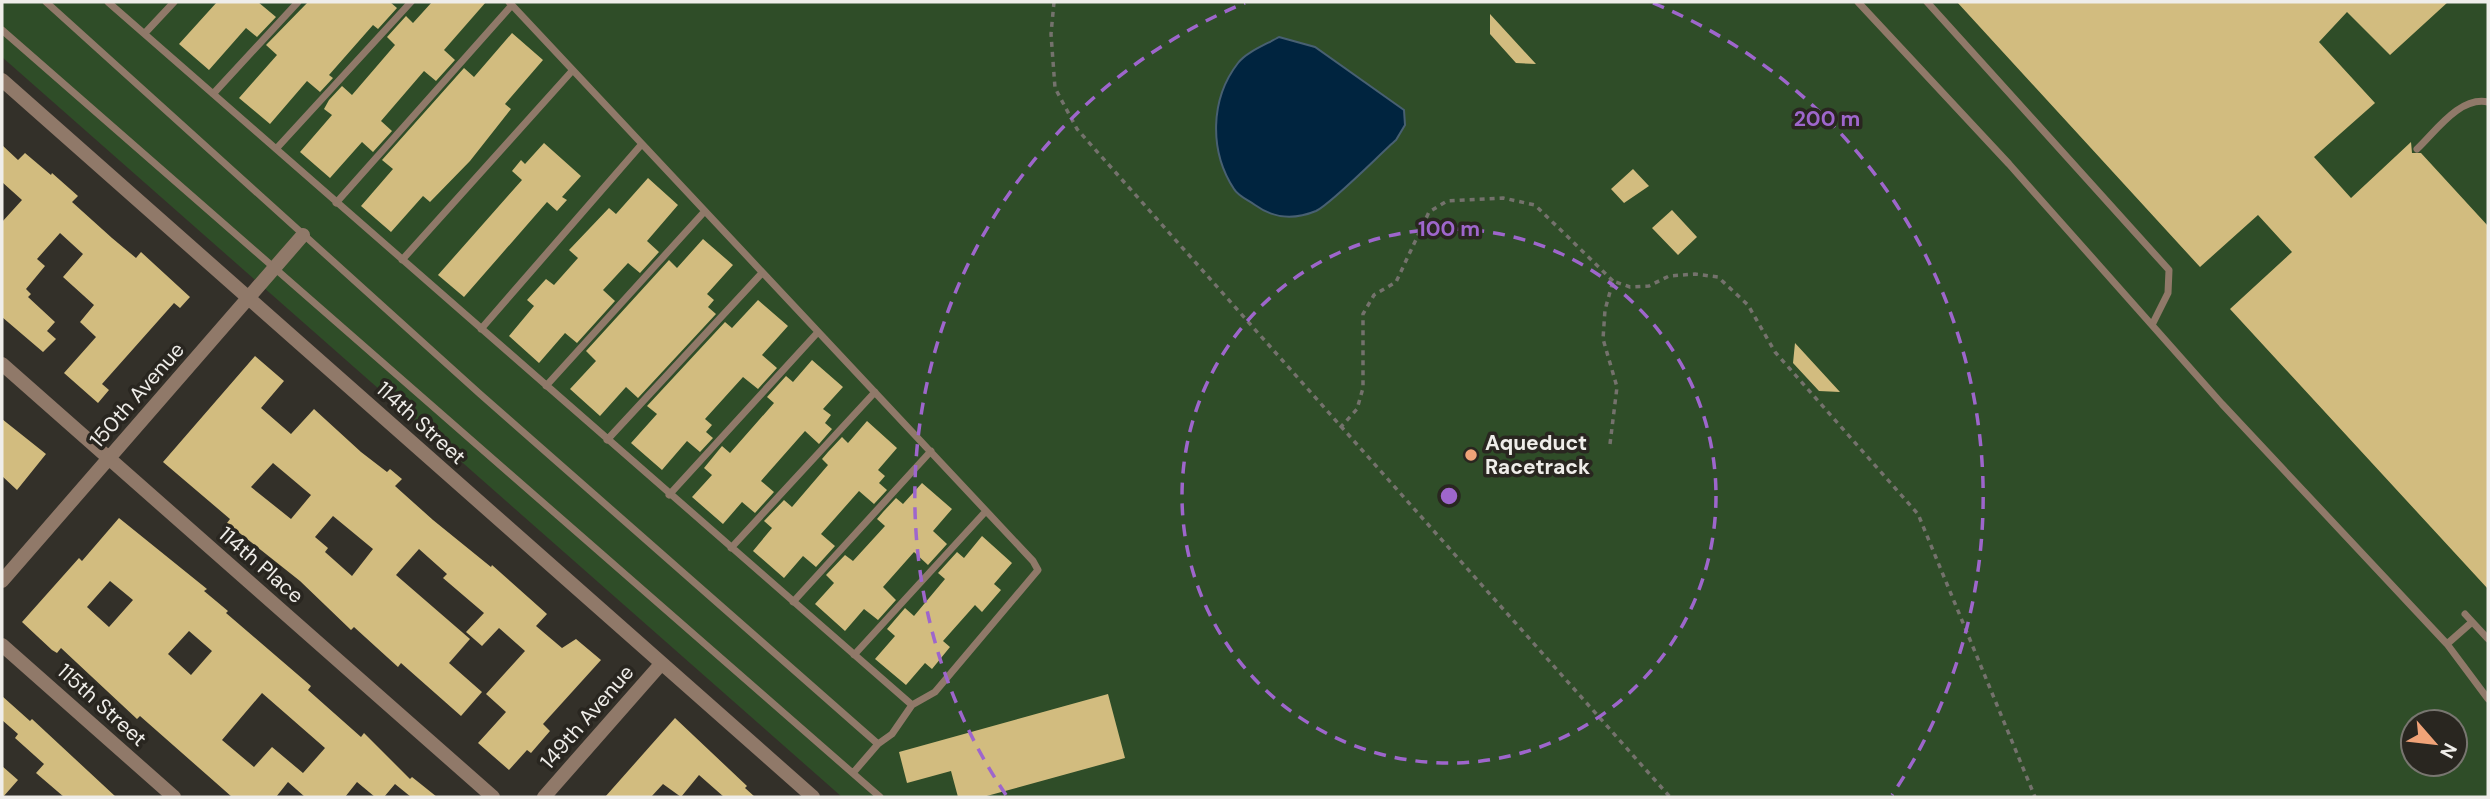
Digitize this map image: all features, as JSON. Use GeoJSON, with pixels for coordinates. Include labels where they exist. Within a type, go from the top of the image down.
{"type":"FeatureCollection","features":[{"type":"Feature","properties":{"kind":"street","name":"114th Street"},"geometry":{"type":"LineString","coordinates":[[2,80],[250,296],[813,797]]}},
{"type":"Feature","properties":{"kind":"street","name":"150th Avenue"},"geometry":{"type":"LineString","coordinates":[[2,581],[303,235]]}},
{"type":"Feature","properties":{"kind":"street","name":"114th Place"},"geometry":{"type":"LineString","coordinates":[[2,364],[493,797]]}},
{"type":"Feature","properties":{"kind":"street","name":"115th Street"},"geometry":{"type":"LineString","coordinates":[[2,645],[174,797]]}},
{"type":"Feature","properties":{"kind":"street","name":"149th Avenue"},"geometry":{"type":"LineString","coordinates":[[544,797],[661,664]]}},
{"type":"Feature","properties":{"kind":"lane"},"geometry":{"type":"LineString","coordinates":[[46,2],[303,235],[878,744]]}},
{"type":"Feature","properties":{"kind":"lane"},"geometry":{"type":"LineString","coordinates":[[108,2],[912,705]]}},
{"type":"Feature","properties":{"kind":"lane"},"geometry":{"type":"LineString","coordinates":[[145,33],[174,2]]}},
{"type":"Feature","properties":{"kind":"lane"},"geometry":{"type":"LineString","coordinates":[[214,94],[298,2]]}},
{"type":"Feature","properties":{"kind":"lane"},"geometry":{"type":"LineString","coordinates":[[276,149],[411,2]]}},
{"type":"Feature","properties":{"kind":"lane"},"geometry":{"type":"LineString","coordinates":[[1858,2],[2447,644],[2488,699]]}},
{"type":"Feature","properties":{"kind":"lane"},"geometry":{"type":"LineString","coordinates":[[1927,2],[2169,270],[2168,293],[2152,325]]}},
{"type":"Feature","properties":{"kind":"lane"},"geometry":{"type":"LineString","coordinates":[[336,203],[511,3],[986,511],[1038,570],[935,692],[912,705],[892,734],[878,744],[853,773]]}},
{"type":"Feature","properties":{"kind":"lane"},"geometry":{"type":"LineString","coordinates":[[2,30],[880,797]]}},
{"type":"Feature","properties":{"kind":"lane"},"geometry":{"type":"LineString","coordinates":[[402,260],[572,71]]}},
{"type":"Feature","properties":{"kind":"lane"},"geometry":{"type":"LineString","coordinates":[[2417,149],[2463,105],[2477,100],[2488,102]]}},
{"type":"Feature","properties":{"kind":"lane"},"geometry":{"type":"LineString","coordinates":[[481,329],[641,145]]}},
{"type":"Feature","properties":{"kind":"lane"},"geometry":{"type":"LineString","coordinates":[[546,386],[704,212]]}},
{"type":"Feature","properties":{"kind":"lane"},"geometry":{"type":"LineString","coordinates":[[607,440],[762,273]]}},
{"type":"Feature","properties":{"kind":"lane"},"geometry":{"type":"LineString","coordinates":[[669,495],[818,332]]}},
{"type":"Feature","properties":{"kind":"lane"},"geometry":{"type":"LineString","coordinates":[[730,548],[875,392]]}},
{"type":"Feature","properties":{"kind":"lane"},"geometry":{"type":"LineString","coordinates":[[793,603],[931,451]]}},
{"type":"Feature","properties":{"kind":"lane"},"geometry":{"type":"LineString","coordinates":[[854,655],[986,511]]}},
{"type":"Feature","properties":{"kind":"lane"},"geometry":{"type":"LineString","coordinates":[[2465,614],[2488,639]]}},
{"type":"Feature","properties":{"kind":"lane"},"geometry":{"type":"LineString","coordinates":[[2447,644],[2472,622]]}},
{"type":"Feature","properties":{"kind":"path"},"geometry":{"type":"LineString","coordinates":[[1054,2],[1051,34],[1055,88],[1077,129],[1670,797]]}},
{"type":"Feature","properties":{"kind":"path"},"geometry":{"type":"LineString","coordinates":[[1340,428],[1357,409],[1363,388],[1363,314],[1374,295],[1396,282],[1429,212],[1447,201],[1503,198],[1535,205],[1613,281],[1630,287],[1649,286],[1669,276],[1695,274],[1718,277],[1748,305],[1775,352],[1918,514],[2035,797]]}},
{"type":"Feature","properties":{"kind":"path"},"geometry":{"type":"LineString","coordinates":[[1610,444],[1617,387],[1603,339],[1605,310],[1613,281]]}},
{"type":"Feature","properties":{"kind":"green space","name":"Aqueduct Racetrack"},"geometry":{"type":"Polygon","coordinates":[[[2,2],[2488,2],[2488,797],[842,797],[2,57],[2,2]]]}},
{"type":"Feature","properties":{"kind":"water"},"geometry":{"type":"Polygon","coordinates":[[[1279,37],[1315,47],[1404,110],[1405,125],[1396,140],[1323,206],[1308,214],[1292,217],[1269,213],[1238,194],[1226,174],[1217,142],[1218,109],[1229,77],[1246,55],[1279,37]]]}},
{"type":"Feature","properties":{"kind":"building"},"geometry":{"type":"Polygon","coordinates":[[[217,2],[258,2],[276,17],[257,37],[246,28],[209,70],[179,44],[217,2]]]}},
{"type":"Feature","properties":{"kind":"building"},"geometry":{"type":"Polygon","coordinates":[[[308,2],[390,2],[397,8],[378,29],[373,25],[329,75],[333,78],[320,92],[307,81],[270,124],[239,98],[277,55],[266,45],[308,2]]]}},
{"type":"Feature","properties":{"kind":"building"},"geometry":{"type":"Polygon","coordinates":[[[432,2],[486,2],[444,50],[455,60],[436,81],[424,71],[381,121],[392,131],[373,152],[362,142],[330,178],[300,152],[332,115],[324,109],[329,100],[342,86],[352,95],[395,45],[387,37],[406,16],[413,23],[432,2]]]}},
{"type":"Feature","properties":{"kind":"building"},"geometry":{"type":"Polygon","coordinates":[[[1957,2],[2448,2],[2390,55],[2347,12],[2319,42],[2375,103],[2314,157],[2351,198],[2411,142],[2412,153],[2421,153],[2488,226],[2488,589],[2230,309],[2292,252],[2258,215],[2200,267],[1957,2]]]}},
{"type":"Feature","properties":{"kind":"building"},"geometry":{"type":"Polygon","coordinates":[[[1490,14],[1536,64],[1516,63],[1490,34],[1490,14]]]}},
{"type":"Feature","properties":{"kind":"building"},"geometry":{"type":"Polygon","coordinates":[[[512,33],[543,60],[505,104],[511,109],[470,161],[430,202],[423,196],[391,232],[361,206],[393,169],[382,160],[464,68],[474,77],[512,33]]]}},
{"type":"Feature","properties":{"kind":"building"},"geometry":{"type":"Polygon","coordinates":[[[544,143],[581,176],[562,197],[567,200],[557,211],[547,202],[464,297],[438,275],[522,180],[512,171],[521,160],[525,164],[544,143]]]}},
{"type":"Feature","properties":{"kind":"building"},"geometry":{"type":"Polygon","coordinates":[[[2,145],[18,160],[25,153],[51,175],[52,173],[78,196],[72,202],[112,238],[136,258],[141,252],[190,297],[180,308],[174,303],[102,384],[109,390],[98,403],[64,373],[96,337],[80,322],[94,305],[63,277],[83,254],[60,233],[37,259],[45,266],[26,289],[31,294],[28,297],[55,322],[47,331],[56,339],[43,352],[2,317],[2,222],[22,200],[2,182],[2,145]]]}},
{"type":"Feature","properties":{"kind":"building"},"geometry":{"type":"Polygon","coordinates":[[[1633,169],[1649,186],[1624,203],[1611,189],[1633,169]]]}},
{"type":"Feature","properties":{"kind":"building"},"geometry":{"type":"Polygon","coordinates":[[[648,178],[678,205],[647,241],[659,252],[640,273],[628,263],[603,290],[615,301],[577,343],[565,333],[539,363],[509,336],[534,306],[527,300],[546,279],[554,285],[578,258],[569,250],[609,208],[616,214],[648,178]]]}},
{"type":"Feature","properties":{"kind":"building"},"geometry":{"type":"Polygon","coordinates":[[[1672,210],[1697,237],[1678,255],[1652,228],[1672,210]]]}},
{"type":"Feature","properties":{"kind":"building"},"geometry":{"type":"Polygon","coordinates":[[[703,239],[733,265],[707,294],[714,300],[708,307],[716,314],[638,398],[626,387],[600,416],[570,389],[596,361],[586,351],[669,260],[677,268],[703,239]]]}},
{"type":"Feature","properties":{"kind":"building"},"geometry":{"type":"Polygon","coordinates":[[[758,300],[788,326],[762,355],[777,368],[758,389],[743,377],[705,419],[712,425],[706,432],[713,438],[700,452],[687,441],[662,470],[631,443],[657,414],[647,406],[725,322],[732,328],[758,300]]]}},
{"type":"Feature","properties":{"kind":"building"},"geometry":{"type":"Polygon","coordinates":[[[1795,343],[1840,392],[1819,391],[1793,363],[1795,343]]]}},
{"type":"Feature","properties":{"kind":"building"},"geometry":{"type":"Polygon","coordinates":[[[255,356],[284,381],[261,408],[291,434],[314,409],[361,452],[387,472],[390,469],[402,479],[395,486],[547,614],[536,626],[562,648],[576,639],[601,660],[543,724],[550,731],[531,753],[527,750],[509,770],[478,743],[506,712],[486,694],[525,651],[499,628],[482,646],[466,632],[484,613],[443,578],[447,574],[419,549],[396,575],[470,639],[449,663],[482,692],[461,716],[401,663],[398,667],[354,627],[351,630],[300,581],[227,523],[230,519],[163,462],[255,356]],[[273,463],[251,487],[291,519],[311,495],[273,463]],[[333,516],[315,537],[328,548],[325,552],[352,576],[373,549],[333,516]]]}},
{"type":"Feature","properties":{"kind":"building"},"geometry":{"type":"Polygon","coordinates":[[[812,360],[843,387],[823,409],[831,415],[825,423],[832,429],[819,444],[805,431],[761,481],[774,492],[755,513],[742,502],[723,524],[692,497],[712,475],[704,468],[722,446],[730,453],[774,403],[767,397],[786,376],[793,382],[812,360]]]}},
{"type":"Feature","properties":{"kind":"building"},"geometry":{"type":"Polygon","coordinates":[[[2,419],[46,454],[17,490],[2,476],[2,419]]]}},
{"type":"Feature","properties":{"kind":"building"},"geometry":{"type":"Polygon","coordinates":[[[867,421],[897,448],[878,470],[885,476],[879,483],[887,490],[874,504],[859,491],[821,534],[835,546],[816,567],[803,556],[784,578],[753,551],[772,528],[764,521],[784,500],[792,507],[828,465],[822,459],[828,452],[842,437],[848,443],[867,421]]]}},
{"type":"Feature","properties":{"kind":"building"},"geometry":{"type":"Polygon","coordinates":[[[922,483],[952,509],[933,531],[947,544],[928,565],[914,552],[883,587],[896,600],[878,620],[864,609],[845,631],[815,604],[834,583],[826,575],[845,555],[853,561],[885,526],[877,519],[883,512],[896,498],[903,504],[922,483]]]}},
{"type":"Feature","properties":{"kind":"building"},"geometry":{"type":"Polygon","coordinates":[[[119,518],[207,589],[204,591],[228,611],[226,613],[311,686],[308,690],[361,737],[364,733],[410,779],[412,777],[437,797],[411,797],[395,784],[384,797],[375,797],[357,782],[345,797],[305,797],[288,782],[276,797],[232,797],[140,716],[137,719],[61,648],[57,653],[52,650],[22,622],[79,558],[82,561],[119,518]],[[110,581],[87,607],[109,627],[133,600],[110,581]],[[189,631],[168,654],[191,675],[212,651],[189,631]],[[262,693],[222,740],[254,767],[272,747],[303,773],[325,748],[262,693]]]}},
{"type":"Feature","properties":{"kind":"building"},"geometry":{"type":"Polygon","coordinates":[[[982,536],[1012,563],[994,584],[1001,590],[982,612],[975,605],[943,641],[950,647],[932,669],[925,663],[906,685],[875,659],[895,636],[887,629],[905,608],[914,616],[945,579],[938,573],[957,552],[964,558],[982,536]]]}},
{"type":"Feature","properties":{"kind":"building"},"geometry":{"type":"Polygon","coordinates":[[[1108,694],[1125,758],[983,797],[958,797],[951,771],[907,783],[899,752],[1108,694]]]}},
{"type":"Feature","properties":{"kind":"building"},"geometry":{"type":"Polygon","coordinates":[[[2,696],[30,721],[32,719],[116,797],[64,797],[36,773],[44,764],[15,738],[18,734],[2,720],[2,696]]]}},
{"type":"Feature","properties":{"kind":"building"},"geometry":{"type":"Polygon","coordinates":[[[675,718],[747,786],[745,788],[755,797],[724,797],[699,775],[681,797],[663,784],[651,797],[605,797],[675,718]]]}},
{"type":"Feature","properties":{"kind":"building"},"geometry":{"type":"Polygon","coordinates":[[[2,766],[18,780],[3,797],[2,797],[2,766]]]}},
{"type":"Feature","properties":{"kind":"place","name":"Aqueduct Racetrack"},"geometry":{"type":"Point","coordinates":[1471,455]}}]}
